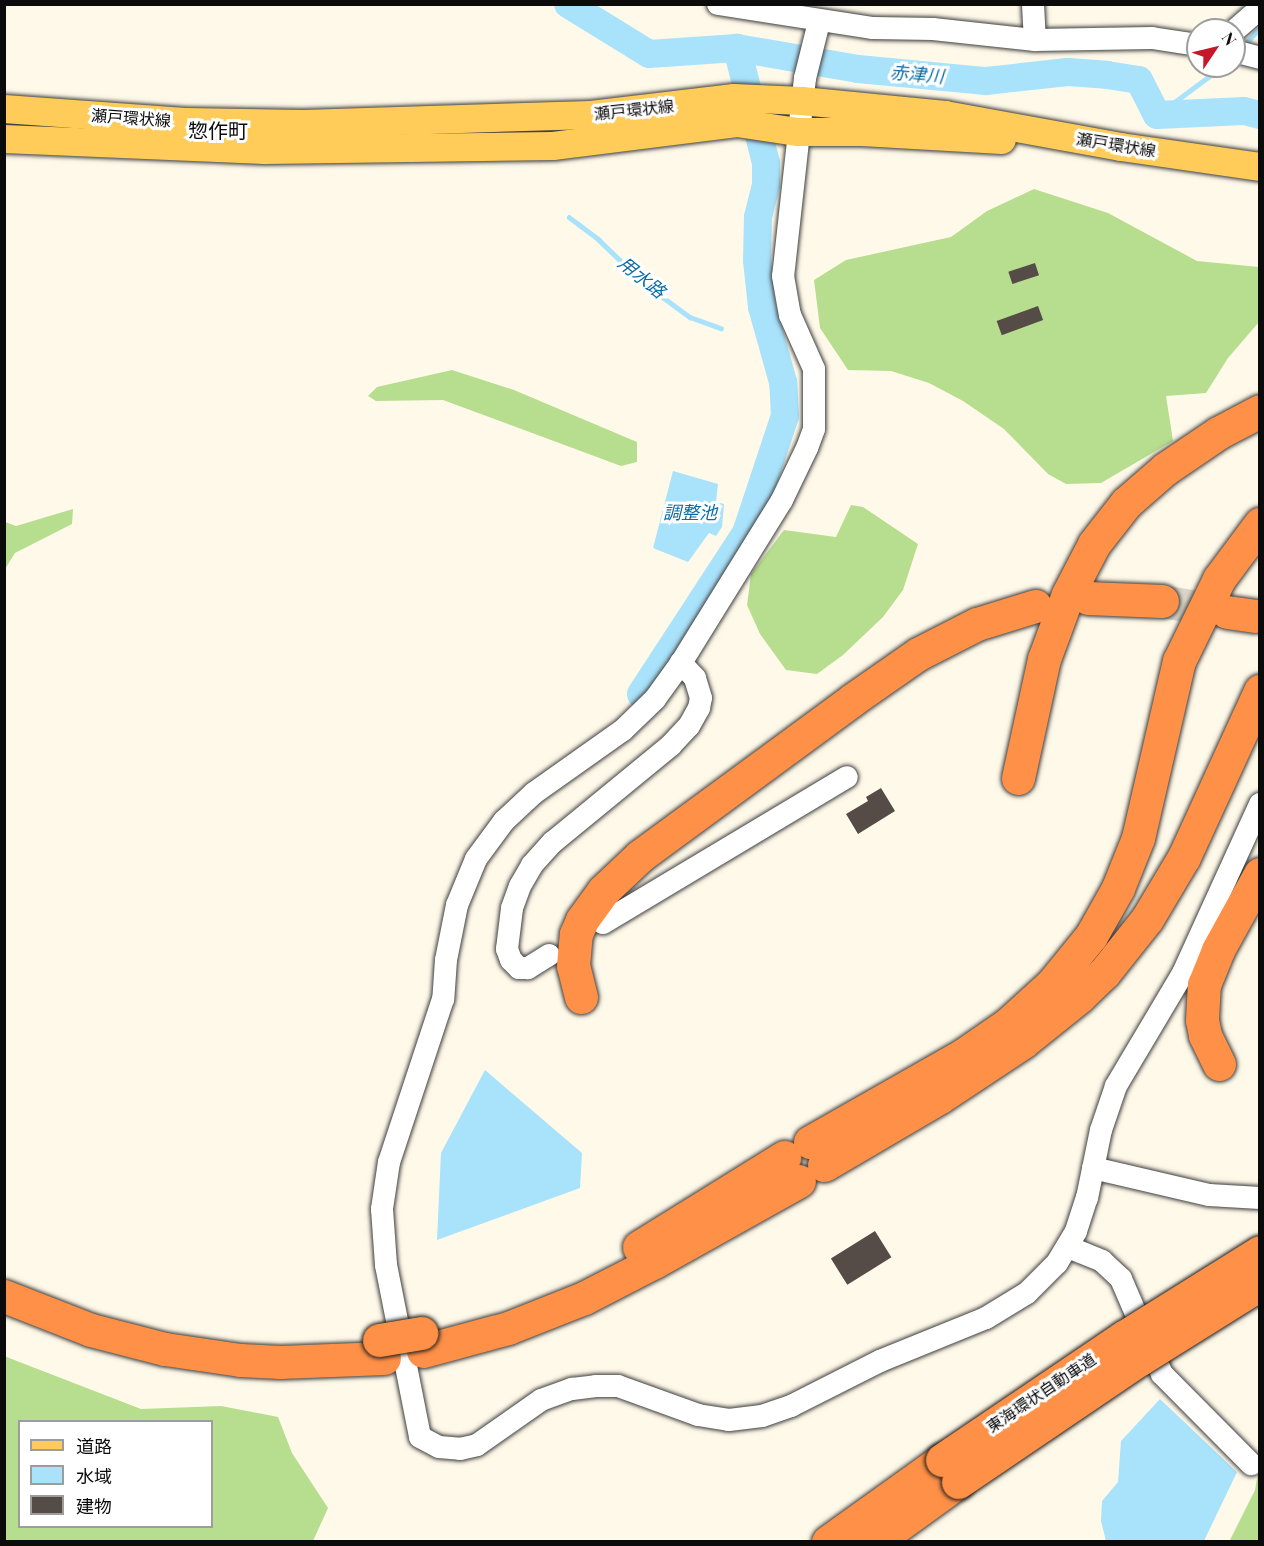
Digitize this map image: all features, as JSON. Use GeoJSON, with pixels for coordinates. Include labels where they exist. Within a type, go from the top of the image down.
{"type":"FeatureCollection","features":[{"type":"Feature","properties":{"kind":"highway"},"geometry":{"type":"LineString","coordinates":[[1018,778],[1044,659],[1068,594],[1094,544],[1126,503],[1165,469],[1218,433],[1260,411]]}},
{"type":"Feature","properties":{"kind":"highway"},"geometry":{"type":"LineString","coordinates":[[4,1296],[91,1330],[165,1349],[240,1360],[280,1362],[381,1349],[508,1328],[584,1298],[654,1262],[1008,1024],[1052,984],[1091,936],[1118,888],[1138,838],[1179,661],[1219,579],[1260,524]]}},
{"type":"Feature","properties":{"kind":"highway"},"geometry":{"type":"LineString","coordinates":[[1088,598],[1162,601]]}},
{"type":"Feature","properties":{"kind":"highway"},"geometry":{"type":"LineString","coordinates":[[581,997],[573,957],[576,934],[582,920],[603,891],[640,856],[918,654],[978,624],[1035,606]]}},
{"type":"Feature","properties":{"kind":"highway"},"geometry":{"type":"LineString","coordinates":[[804,1161],[940,1097],[1023,1042],[1079,997],[1104,973],[1134,937],[1173,878],[1260,691]]}},
{"type":"Feature","properties":{"kind":"highway"},"geometry":{"type":"LineString","coordinates":[[1219,1064],[1205,1035],[1202,1020],[1204,985],[1218,950],[1260,874]]}},
{"type":"Feature","properties":{"kind":"highway"},"geometry":{"type":"LineString","coordinates":[[1171,1307],[1260,1245]]}},
{"type":"Feature","properties":{"kind":"highway","name":"東海環状自動車道"},"geometry":{"type":"LineString","coordinates":[[875,1542],[950,1471],[1171,1307],[1260,1252]]}},
{"type":"Feature","properties":{"kind":"highway"},"geometry":{"type":"LineString","coordinates":[[4,1275],[86,1309],[167,1330],[285,1343],[381,1349]]}},
{"type":"Feature","properties":{"kind":"highway","name":"東海環状自動車道"},"geometry":{"type":"LineString","coordinates":[[828,1542],[1140,1359],[1260,1284]]}},
{"type":"Feature","properties":{"kind":"highway"},"geometry":{"type":"LineString","coordinates":[[1140,1359],[1260,1290]]}},
{"type":"Feature","properties":{"kind":"main road","name":"瀬戸環状線"},"geometry":{"type":"LineString","coordinates":[[4,139],[266,150],[554,146],[736,110],[794,93],[945,115],[1121,147],[1260,167]]}},
{"type":"Feature","properties":{"kind":"main road","name":"瀬戸環状線"},"geometry":{"type":"LineString","coordinates":[[4,109],[185,122],[303,124],[736,110],[785,130],[1005,140],[1117,161],[1260,182]]}},
{"type":"Feature","properties":{"kind":"street"},"geometry":{"type":"LineString","coordinates":[[717,4],[782,10],[819,22],[873,28],[995,34],[1035,40],[1152,38],[1186,43]]}},
{"type":"Feature","properties":{"kind":"street"},"geometry":{"type":"LineString","coordinates":[[1033,4],[1035,40]]}},
{"type":"Feature","properties":{"kind":"street"},"geometry":{"type":"LineString","coordinates":[[1246,20],[1260,8]]}},
{"type":"Feature","properties":{"kind":"street"},"geometry":{"type":"LineString","coordinates":[[819,22],[812,48],[794,93],[785,130],[783,276],[790,315],[814,369],[814,429],[782,500],[681,663],[655,699],[622,730],[534,793],[504,821],[476,859],[457,905],[446,960],[443,999],[388,1162],[382,1209],[386,1265],[420,1437],[439,1447],[460,1449],[477,1445],[541,1400],[572,1389],[596,1386],[618,1386],[636,1391],[698,1415],[729,1420],[762,1416],[791,1406],[880,1361],[1009,1306],[1044,1278],[1068,1247],[1082,1215],[1101,1130],[1116,1086],[1183,973],[1260,804]]}},
{"type":"Feature","properties":{"kind":"street"},"geometry":{"type":"LineString","coordinates":[[549,955],[528,968],[519,968],[511,960],[507,949],[512,908],[520,886],[532,865],[553,842],[671,745],[689,726],[699,708],[701,698],[695,678],[681,663]]}},
{"type":"Feature","properties":{"kind":"street"},"geometry":{"type":"LineString","coordinates":[[603,923],[848,777]]}},
{"type":"Feature","properties":{"kind":"street"},"geometry":{"type":"LineString","coordinates":[[1093,1168],[1209,1195],[1260,1198]]}},
{"type":"Feature","properties":{"kind":"street"},"geometry":{"type":"LineString","coordinates":[[1068,1247],[1102,1261],[1121,1279],[1162,1374],[1251,1464]]}},
{"type":"Feature","properties":{"kind":"green space"},"geometry":{"type":"Polygon","coordinates":[[[1034,189],[1108,213],[1197,261],[1259,267],[1259,322],[1228,358],[1206,393],[1166,396],[1173,441],[1101,483],[1066,484],[1048,474],[1004,429],[963,401],[929,383],[891,371],[848,370],[820,328],[814,280],[846,260],[951,237],[987,211],[1034,189]]]}},
{"type":"Feature","properties":{"kind":"green space"},"geometry":{"type":"Polygon","coordinates":[[[452,370],[514,390],[637,442],[637,462],[621,466],[443,400],[376,401],[368,396],[377,387],[452,370]]]}},
{"type":"Feature","properties":{"kind":"green space"},"geometry":{"type":"Polygon","coordinates":[[[851,505],[863,507],[918,544],[903,590],[883,617],[843,655],[817,674],[786,670],[760,634],[747,605],[751,574],[784,530],[836,537],[851,505]]]}},
{"type":"Feature","properties":{"kind":"green space"},"geometry":{"type":"Polygon","coordinates":[[[73,509],[72,524],[15,553],[5,569],[5,522],[16,526],[73,509]]]}},
{"type":"Feature","properties":{"kind":"green space"},"geometry":{"type":"Polygon","coordinates":[[[4,1356],[141,1409],[221,1406],[278,1417],[292,1453],[328,1508],[313,1541],[5,1541],[4,1356]]]}},
{"type":"Feature","properties":{"kind":"green space"},"geometry":{"type":"Polygon","coordinates":[[[1259,1466],[1259,1541],[1229,1542],[1255,1490],[1259,1466]]]}},
{"type":"Feature","properties":{"kind":"water","name":"調整池"},"geometry":{"type":"Polygon","coordinates":[[[673,471],[718,484],[716,502],[724,504],[722,527],[716,536],[709,533],[688,562],[653,548],[673,471]]]}},
{"type":"Feature","properties":{"kind":"water"},"geometry":{"type":"Polygon","coordinates":[[[485,1070],[582,1153],[580,1188],[437,1240],[441,1153],[485,1070]]]}},
{"type":"Feature","properties":{"kind":"water"},"geometry":{"type":"Polygon","coordinates":[[[1160,1399],[1237,1472],[1204,1541],[1106,1541],[1101,1521],[1102,1501],[1118,1482],[1121,1441],[1160,1399]]]}},
{"type":"Feature","properties":{"kind":"building"},"geometry":{"type":"Polygon","coordinates":[[[1035,263],[1039,275],[1012,284],[1008,272],[1035,263]]]}},
{"type":"Feature","properties":{"kind":"building"},"geometry":{"type":"Polygon","coordinates":[[[1038,306],[1043,320],[1002,335],[997,321],[1038,306]]]}},
{"type":"Feature","properties":{"kind":"building"},"geometry":{"type":"Polygon","coordinates":[[[881,788],[895,811],[858,834],[846,814],[868,801],[866,797],[881,788]]]}},
{"type":"Feature","properties":{"kind":"building"},"geometry":{"type":"Polygon","coordinates":[[[875,1231],[891,1257],[847,1285],[831,1259],[875,1231]]]}},
{"type":"Feature","properties":{"kind":"waterway","name":"赤津川"},"geometry":{"type":"LineString","coordinates":[[568,4],[649,54],[737,48],[858,69],[986,81],[1068,72],[1107,75],[1139,80],[1157,115],[1244,111],[1260,115]]}},
{"type":"Feature","properties":{"kind":"waterway"},"geometry":{"type":"LineString","coordinates":[[1246,43],[1260,28]]}},
{"type":"Feature","properties":{"kind":"waterway"},"geometry":{"type":"LineString","coordinates":[[641,694],[746,533],[785,416],[783,382],[762,307],[757,260],[758,217],[766,185],[766,163],[737,48]]}},
{"type":"Feature","properties":{"kind":"waterway"},"geometry":{"type":"LineString","coordinates":[[1157,115],[1207,78]]}},
{"type":"Feature","properties":{"kind":"waterway","name":"用水路"},"geometry":{"type":"LineString","coordinates":[[569,217],[599,240],[645,284],[690,317],[721,328]]}},
{"type":"Feature","properties":{"kind":"tunnel"},"geometry":{"type":"LineString","coordinates":[[1162,601],[1227,612]]}},
{"type":"Feature","properties":{"kind":"district","name":"惣作町"},"geometry":{"type":"Point","coordinates":[218,129]}}]}
